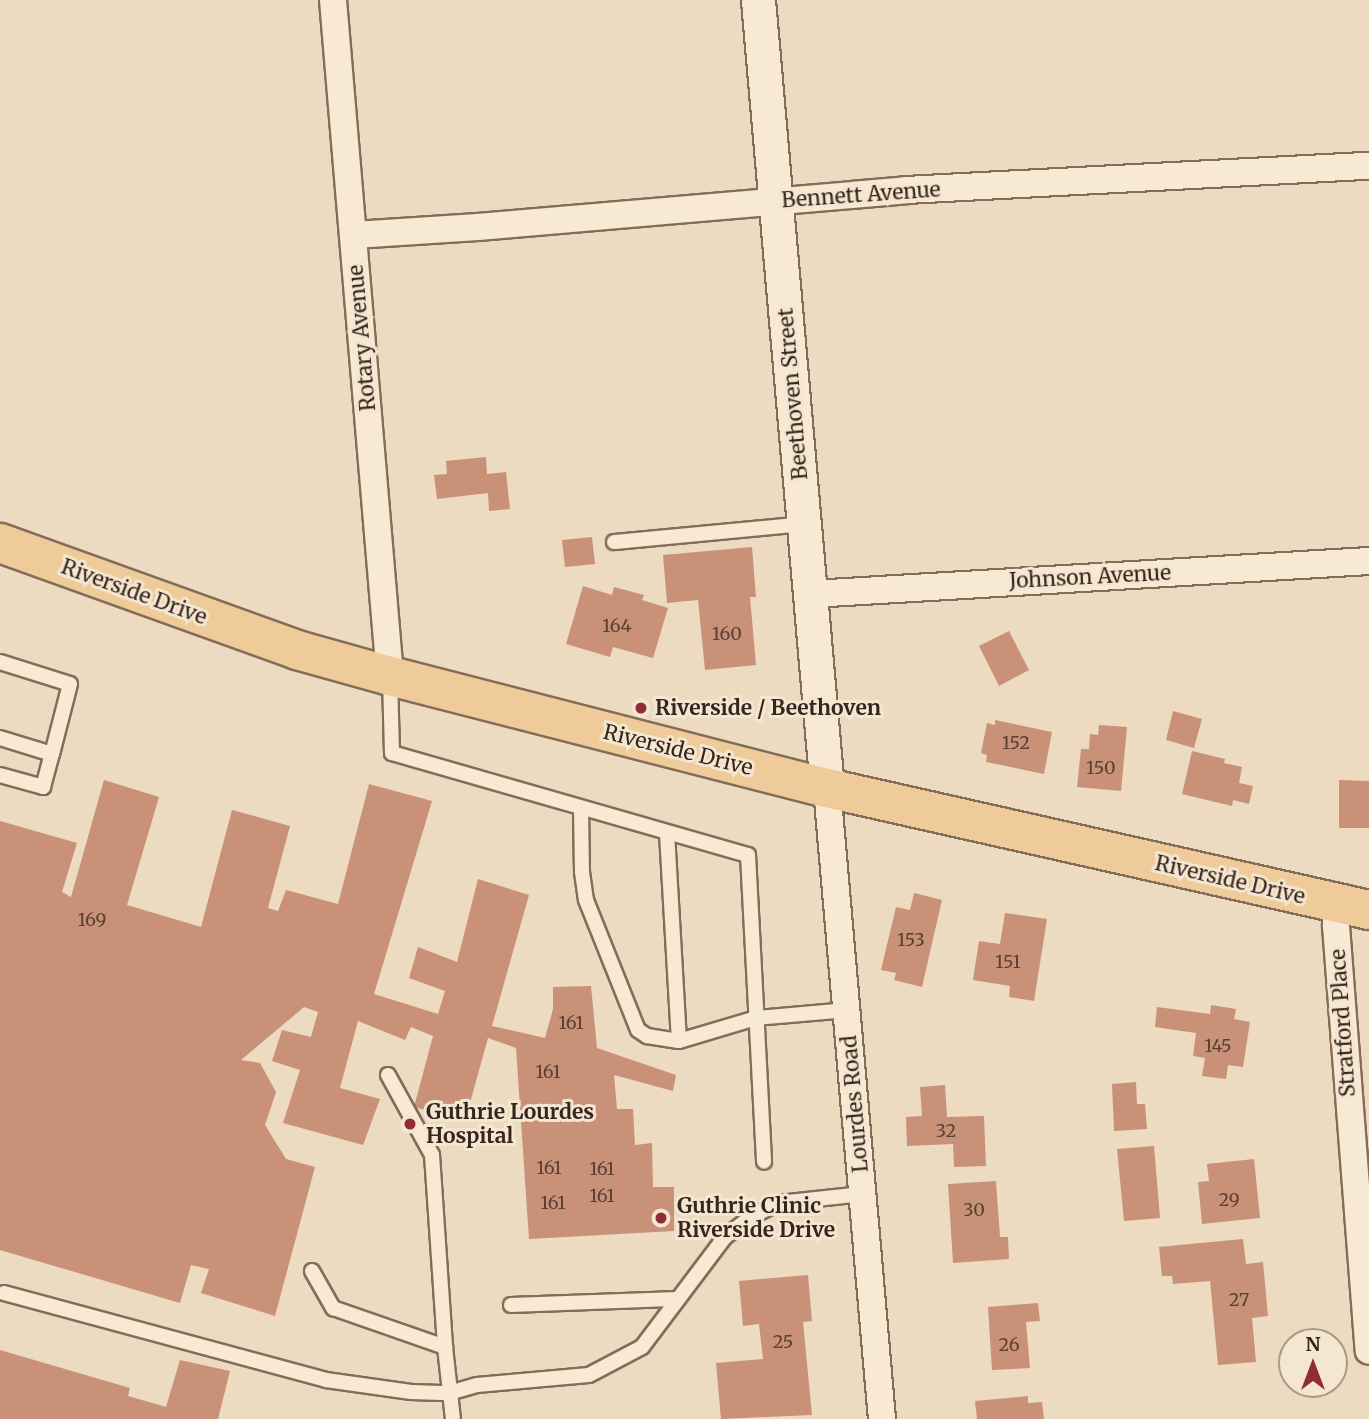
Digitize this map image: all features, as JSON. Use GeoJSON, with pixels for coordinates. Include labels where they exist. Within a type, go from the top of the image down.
{"type":"FeatureCollection","features":[{"type":"Feature","properties":{"kind":"main road","name":"Riverside Drive"},"geometry":{"type":"LineString","coordinates":[[0,543],[297,650],[390,676],[827,788],[1353,907]]}},
{"type":"Feature","properties":{"kind":"street","name":"Rotary Avenue"},"geometry":{"type":"LineString","coordinates":[[333,0],[390,676]]}},
{"type":"Feature","properties":{"kind":"street","name":"Beethoven Street"},"geometry":{"type":"LineString","coordinates":[[758,0],[827,788]]}},
{"type":"Feature","properties":{"kind":"street","name":"Bennett Avenue"},"geometry":{"type":"LineString","coordinates":[[354,234],[478,228],[906,190],[1369,166]]}},
{"type":"Feature","properties":{"kind":"street","name":"Johnson Avenue"},"geometry":{"type":"LineString","coordinates":[[811,594],[1369,561]]}},
{"type":"Feature","properties":{"kind":"street","name":"Lourdes Road"},"geometry":{"type":"LineString","coordinates":[[827,788],[882,1419]]}},
{"type":"Feature","properties":{"kind":"street","name":"Stratford Place"},"geometry":{"type":"LineString","coordinates":[[1353,907],[1336,926],[1369,1351]]}},
{"type":"Feature","properties":{"kind":"lane"},"geometry":{"type":"LineString","coordinates":[[614,542],[805,524]]}},
{"type":"Feature","properties":{"kind":"lane"},"geometry":{"type":"LineString","coordinates":[[0,662],[71,684],[43,787],[0,775]]}},
{"type":"Feature","properties":{"kind":"lane"},"geometry":{"type":"LineString","coordinates":[[390,676],[392,753],[748,855],[764,1162]]}},
{"type":"Feature","properties":{"kind":"lane"},"geometry":{"type":"LineString","coordinates":[[0,738],[52,754]]}},
{"type":"Feature","properties":{"kind":"lane"},"geometry":{"type":"LineString","coordinates":[[581,809],[582,872],[586,901],[633,1021],[647,1036],[679,1041],[756,1017],[847,1010]]}},
{"type":"Feature","properties":{"kind":"lane"},"geometry":{"type":"LineString","coordinates":[[667,833],[679,1041]]}},
{"type":"Feature","properties":{"kind":"lane"},"geometry":{"type":"LineString","coordinates":[[388,1075],[432,1155],[445,1347],[453,1419]]}},
{"type":"Feature","properties":{"kind":"lane"},"geometry":{"type":"LineString","coordinates":[[4,1293],[326,1380],[411,1392],[449,1392],[477,1385],[589,1375],[642,1347],[725,1237],[749,1218],[779,1203],[863,1194]]}},
{"type":"Feature","properties":{"kind":"lane"},"geometry":{"type":"LineString","coordinates":[[312,1271],[333,1308],[445,1347]]}},
{"type":"Feature","properties":{"kind":"lane"},"geometry":{"type":"LineString","coordinates":[[511,1305],[678,1299]]}},
{"type":"Feature","properties":{"kind":"building"},"geometry":{"type":"Polygon","coordinates":[[[486,457],[487,474],[506,472],[510,509],[489,511],[488,493],[437,499],[434,475],[447,474],[446,461],[486,457]]]}},
{"type":"Feature","properties":{"kind":"building"},"geometry":{"type":"Polygon","coordinates":[[[592,537],[595,564],[565,567],[562,540],[592,537]]]}},
{"type":"Feature","properties":{"kind":"building"},"geometry":{"type":"Polygon","coordinates":[[[752,547],[756,597],[750,597],[756,665],[705,670],[698,600],[667,603],[663,555],[752,547]]]}},
{"type":"Feature","properties":{"kind":"building"},"geometry":{"type":"Polygon","coordinates":[[[583,586],[612,595],[614,587],[644,595],[642,600],[668,608],[653,658],[613,647],[610,657],[566,644],[583,586]]]}},
{"type":"Feature","properties":{"kind":"building"},"geometry":{"type":"Polygon","coordinates":[[[1009,631],[1029,670],[999,686],[979,646],[1009,631]]]}},
{"type":"Feature","properties":{"kind":"building"},"geometry":{"type":"Polygon","coordinates":[[[1173,711],[1202,719],[1194,748],[1166,740],[1173,711]]]}},
{"type":"Feature","properties":{"kind":"building"},"geometry":{"type":"Polygon","coordinates":[[[995,720],[1052,732],[1044,774],[986,762],[987,755],[981,753],[987,723],[995,725],[995,720]]]}},
{"type":"Feature","properties":{"kind":"building"},"geometry":{"type":"Polygon","coordinates":[[[1099,725],[1127,727],[1121,791],[1077,787],[1081,749],[1089,749],[1090,734],[1098,735],[1099,725]]]}},
{"type":"Feature","properties":{"kind":"building"},"geometry":{"type":"Polygon","coordinates":[[[1192,751],[1225,759],[1224,763],[1242,767],[1239,783],[1253,786],[1249,804],[1233,800],[1232,806],[1182,794],[1192,751]]]}},
{"type":"Feature","properties":{"kind":"building"},"geometry":{"type":"Polygon","coordinates":[[[104,780],[159,797],[127,905],[201,927],[232,810],[290,826],[268,908],[278,911],[286,890],[338,904],[369,784],[432,801],[374,994],[438,1014],[445,991],[409,978],[418,947],[457,962],[478,879],[529,895],[492,1026],[545,1038],[553,1009],[553,987],[591,986],[597,1048],[676,1075],[673,1091],[614,1075],[617,1109],[633,1109],[635,1145],[652,1143],[653,1187],[674,1187],[674,1231],[529,1239],[516,1048],[488,1038],[465,1121],[414,1107],[433,1036],[411,1027],[405,1040],[358,1021],[340,1088],[380,1099],[363,1145],[283,1123],[300,1070],[272,1061],[282,1030],[311,1037],[318,1012],[304,1007],[241,1060],[260,1063],[276,1092],[265,1125],[286,1159],[315,1167],[275,1316],[201,1293],[209,1269],[191,1265],[180,1303],[0,1250],[0,821],[77,843],[62,892],[71,897],[104,780]]]}},
{"type":"Feature","properties":{"kind":"building"},"geometry":{"type":"Polygon","coordinates":[[[1339,780],[1369,781],[1369,828],[1339,828],[1339,780]]]}},
{"type":"Feature","properties":{"kind":"building"},"geometry":{"type":"Polygon","coordinates":[[[914,893],[942,900],[922,987],[894,980],[896,973],[881,970],[896,907],[910,910],[914,893]]]}},
{"type":"Feature","properties":{"kind":"building"},"geometry":{"type":"Polygon","coordinates":[[[1005,913],[1047,919],[1034,1001],[1009,997],[1010,986],[973,980],[979,941],[1000,944],[1005,913]]]}},
{"type":"Feature","properties":{"kind":"building"},"geometry":{"type":"Polygon","coordinates":[[[1211,1005],[1236,1009],[1234,1019],[1250,1022],[1243,1067],[1228,1065],[1226,1079],[1202,1076],[1205,1058],[1193,1056],[1196,1033],[1155,1027],[1157,1007],[1210,1014],[1211,1005]]]}},
{"type":"Feature","properties":{"kind":"building"},"geometry":{"type":"Polygon","coordinates":[[[1136,1082],[1137,1104],[1145,1104],[1147,1129],[1114,1131],[1112,1084],[1136,1082]]]}},
{"type":"Feature","properties":{"kind":"building"},"geometry":{"type":"Polygon","coordinates":[[[945,1085],[947,1117],[984,1116],[986,1166],[954,1167],[953,1144],[907,1146],[906,1117],[922,1116],[920,1087],[945,1085]]]}},
{"type":"Feature","properties":{"kind":"building"},"geometry":{"type":"Polygon","coordinates":[[[1154,1146],[1160,1218],[1124,1221],[1117,1149],[1154,1146]]]}},
{"type":"Feature","properties":{"kind":"building"},"geometry":{"type":"Polygon","coordinates":[[[1254,1159],[1260,1218],[1202,1224],[1198,1182],[1209,1181],[1207,1164],[1254,1159]]]}},
{"type":"Feature","properties":{"kind":"building"},"geometry":{"type":"Polygon","coordinates":[[[996,1181],[1000,1237],[1008,1237],[1009,1259],[953,1263],[948,1184],[996,1181]]]}},
{"type":"Feature","properties":{"kind":"building"},"geometry":{"type":"Polygon","coordinates":[[[1243,1239],[1246,1264],[1263,1262],[1268,1316],[1252,1318],[1256,1362],[1218,1365],[1210,1281],[1173,1284],[1172,1276],[1162,1276],[1159,1247],[1243,1239]]]}},
{"type":"Feature","properties":{"kind":"building"},"geometry":{"type":"Polygon","coordinates":[[[808,1275],[812,1321],[803,1322],[812,1415],[721,1419],[716,1363],[763,1359],[759,1324],[743,1326],[739,1281],[808,1275]]]}},
{"type":"Feature","properties":{"kind":"building"},"geometry":{"type":"Polygon","coordinates":[[[1038,1303],[1040,1321],[1026,1322],[1030,1368],[992,1370],[988,1307],[1038,1303]]]}},
{"type":"Feature","properties":{"kind":"building"},"geometry":{"type":"Polygon","coordinates":[[[0,1350],[130,1388],[128,1396],[166,1407],[180,1360],[230,1371],[218,1419],[0,1419],[0,1350]]]}},
{"type":"Feature","properties":{"kind":"building"},"geometry":{"type":"Polygon","coordinates":[[[1028,1396],[1028,1403],[1042,1402],[1044,1419],[977,1419],[975,1401],[1028,1396]]]}},
{"type":"Feature","properties":{"kind":"place","name":"Riverside / Beethoven"},"geometry":{"type":"Point","coordinates":[641,708]}},
{"type":"Feature","properties":{"kind":"place","name":"Guthrie Lourdes Hospital"},"geometry":{"type":"Point","coordinates":[410,1124]}},
{"type":"Feature","properties":{"kind":"place","name":"Guthrie Clinic Riverside Drive"},"geometry":{"type":"Point","coordinates":[661,1218]}}]}
